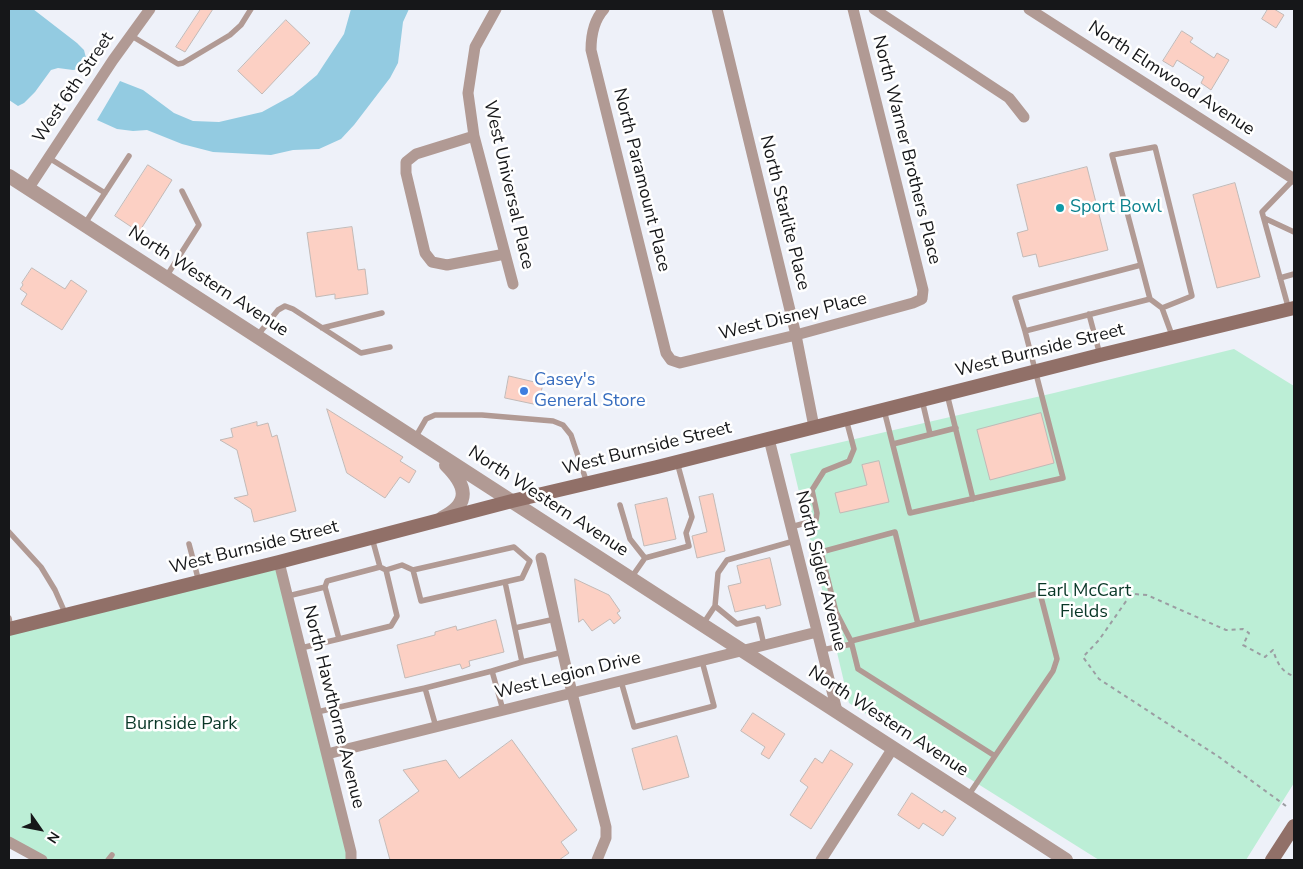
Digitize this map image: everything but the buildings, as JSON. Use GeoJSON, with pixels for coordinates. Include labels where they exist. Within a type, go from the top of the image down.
{"type":"FeatureCollection","features":[{"type":"Feature","properties":{"kind":"main road","name":"West Burnside Street"},"geometry":{"type":"LineString","coordinates":[[10,625],[66,615],[512,501],[677,462],[1100,355],[1292,309]]}},
{"type":"Feature","properties":{"kind":"main road"},"geometry":{"type":"LineString","coordinates":[[1272,860],[1294,826]]}},
{"type":"Feature","properties":{"kind":"street","name":"West 6th Street"},"geometry":{"type":"LineString","coordinates":[[28,189],[130,35],[150,9]]}},
{"type":"Feature","properties":{"kind":"street","name":"West Universal Place"},"geometry":{"type":"LineString","coordinates":[[496,9],[475,47],[468,93],[474,136],[513,284]]}},
{"type":"Feature","properties":{"kind":"street","name":"North Paramount Place"},"geometry":{"type":"LineString","coordinates":[[604,9],[594,25],[591,50],[666,353],[671,360]]}},
{"type":"Feature","properties":{"kind":"street","name":"North Starlite Place"},"geometry":{"type":"LineString","coordinates":[[717,9],[796,336],[814,427]]}},
{"type":"Feature","properties":{"kind":"street","name":"North Warner Brothers Place"},"geometry":{"type":"LineString","coordinates":[[853,9],[923,290],[922,299]]}},
{"type":"Feature","properties":{"kind":"street"},"geometry":{"type":"LineString","coordinates":[[874,9],[1009,98],[1024,117]]}},
{"type":"Feature","properties":{"kind":"street","name":"North Elmwood Avenue"},"geometry":{"type":"LineString","coordinates":[[1029,9],[1294,179]]}},
{"type":"Feature","properties":{"kind":"street"},"geometry":{"type":"LineString","coordinates":[[474,136],[416,154],[406,162],[406,173],[425,252],[432,262],[447,265],[505,254]]}},
{"type":"Feature","properties":{"kind":"street","name":"North Western Avenue"},"geometry":{"type":"LineString","coordinates":[[9,176],[968,796],[1050,856],[1066,860]]}},
{"type":"Feature","properties":{"kind":"street","name":"West Disney Place"},"geometry":{"type":"LineString","coordinates":[[671,360],[680,363],[796,336],[922,299]]}},
{"type":"Feature","properties":{"kind":"street","name":"North Sigler Avenue"},"geometry":{"type":"LineString","coordinates":[[768,439],[837,712]]}},
{"type":"Feature","properties":{"kind":"street"},"geometry":{"type":"LineString","coordinates":[[428,446],[459,479],[463,491],[460,503],[452,513],[435,522]]}},
{"type":"Feature","properties":{"kind":"street"},"geometry":{"type":"LineString","coordinates":[[541,558],[572,694],[606,827],[606,838],[597,860]]}},
{"type":"Feature","properties":{"kind":"street","name":"North Hawthorne Avenue"},"geometry":{"type":"LineString","coordinates":[[279,562],[351,852],[351,860]]}},
{"type":"Feature","properties":{"kind":"street","name":"West Legion Drive"},"geometry":{"type":"LineString","coordinates":[[327,754],[817,632]]}},
{"type":"Feature","properties":{"kind":"street"},"geometry":{"type":"LineString","coordinates":[[821,860],[893,748]]}},
{"type":"Feature","properties":{"kind":"street"},"geometry":{"type":"LineString","coordinates":[[9,842],[42,860]]}},
{"type":"Feature","properties":{"kind":"lane"},"geometry":{"type":"LineString","coordinates":[[130,35],[178,64],[183,64],[230,35],[241,25],[251,9]]}},
{"type":"Feature","properties":{"kind":"lane"},"geometry":{"type":"LineString","coordinates":[[1162,308],[1192,296],[1155,147],[1112,156],[1150,299],[1162,308],[1173,338]]}},
{"type":"Feature","properties":{"kind":"lane"},"geometry":{"type":"LineString","coordinates":[[84,225],[129,156]]}},
{"type":"Feature","properties":{"kind":"lane"},"geometry":{"type":"LineString","coordinates":[[48,158],[105,193]]}},
{"type":"Feature","properties":{"kind":"lane"},"geometry":{"type":"LineString","coordinates":[[1292,309],[1280,278],[1262,212],[1294,179]]}},
{"type":"Feature","properties":{"kind":"lane"},"geometry":{"type":"LineString","coordinates":[[166,277],[199,226],[182,191]]}},
{"type":"Feature","properties":{"kind":"lane"},"geometry":{"type":"LineString","coordinates":[[1264,218],[1294,232]]}},
{"type":"Feature","properties":{"kind":"lane"},"geometry":{"type":"LineString","coordinates":[[884,410],[910,513],[1063,478],[1025,331],[1014,298],[1141,265]]}},
{"type":"Feature","properties":{"kind":"lane"},"geometry":{"type":"LineString","coordinates":[[1280,278],[1294,274]]}},
{"type":"Feature","properties":{"kind":"lane"},"geometry":{"type":"LineString","coordinates":[[1025,331],[1150,299]]}},
{"type":"Feature","properties":{"kind":"lane"},"geometry":{"type":"LineString","coordinates":[[257,336],[278,310],[285,306],[293,309],[361,353],[390,347]]}},
{"type":"Feature","properties":{"kind":"lane"},"geometry":{"type":"LineString","coordinates":[[322,328],[382,313]]}},
{"type":"Feature","properties":{"kind":"lane"},"geometry":{"type":"LineString","coordinates":[[1089,314],[1100,355]]}},
{"type":"Feature","properties":{"kind":"lane"},"geometry":{"type":"LineString","coordinates":[[947,394],[973,499]]}},
{"type":"Feature","properties":{"kind":"lane"},"geometry":{"type":"LineString","coordinates":[[922,400],[930,434]]}},
{"type":"Feature","properties":{"kind":"lane"},"geometry":{"type":"LineString","coordinates":[[415,438],[426,419],[435,415],[553,421],[563,425],[571,435],[587,483]]}},
{"type":"Feature","properties":{"kind":"lane"},"geometry":{"type":"LineString","coordinates":[[791,527],[816,520],[817,513],[812,490],[824,470],[849,461],[854,449],[846,419]]}},
{"type":"Feature","properties":{"kind":"lane"},"geometry":{"type":"LineString","coordinates":[[893,444],[956,428]]}},
{"type":"Feature","properties":{"kind":"lane"},"geometry":{"type":"LineString","coordinates":[[631,578],[645,558],[689,546],[686,533],[692,517],[677,462]]}},
{"type":"Feature","properties":{"kind":"lane"},"geometry":{"type":"LineString","coordinates":[[620,505],[630,539],[645,558]]}},
{"type":"Feature","properties":{"kind":"lane"},"geometry":{"type":"LineString","coordinates":[[9,532],[41,567],[55,590],[66,615]]}},
{"type":"Feature","properties":{"kind":"lane"},"geometry":{"type":"LineString","coordinates":[[918,624],[895,532],[821,552],[836,612],[851,642],[858,669],[995,756]]}},
{"type":"Feature","properties":{"kind":"lane"},"geometry":{"type":"LineString","coordinates":[[301,648],[392,626],[397,616],[372,538]]}},
{"type":"Feature","properties":{"kind":"lane"},"geometry":{"type":"LineString","coordinates":[[703,625],[715,606],[718,573],[727,560],[794,541]]}},
{"type":"Feature","properties":{"kind":"lane"},"geometry":{"type":"LineString","coordinates":[[189,544],[199,582]]}},
{"type":"Feature","properties":{"kind":"lane"},"geometry":{"type":"LineString","coordinates":[[339,639],[325,587],[327,582],[402,565],[413,570],[514,547],[530,561]]}},
{"type":"Feature","properties":{"kind":"lane"},"geometry":{"type":"LineString","coordinates":[[413,570],[421,601],[522,578],[530,561],[541,558]]}},
{"type":"Feature","properties":{"kind":"lane"},"geometry":{"type":"LineString","coordinates":[[505,582],[522,662]]}},
{"type":"Feature","properties":{"kind":"lane"},"geometry":{"type":"LineString","coordinates":[[288,596],[325,587]]}},
{"type":"Feature","properties":{"kind":"lane"},"geometry":{"type":"LineString","coordinates":[[822,650],[1036,594],[1042,597],[1056,660],[1053,670],[968,796]]}},
{"type":"Feature","properties":{"kind":"lane"},"geometry":{"type":"LineString","coordinates":[[715,606],[737,624],[758,619],[764,645]]}},
{"type":"Feature","properties":{"kind":"lane"},"geometry":{"type":"LineString","coordinates":[[515,628],[555,619]]}},
{"type":"Feature","properties":{"kind":"lane"},"geometry":{"type":"LineString","coordinates":[[317,712],[425,688],[563,652]]}},
{"type":"Feature","properties":{"kind":"lane"},"geometry":{"type":"LineString","coordinates":[[621,681],[634,727],[714,706],[702,661]]}},
{"type":"Feature","properties":{"kind":"lane"},"geometry":{"type":"LineString","coordinates":[[492,671],[504,710]]}},
{"type":"Feature","properties":{"kind":"lane"},"geometry":{"type":"LineString","coordinates":[[425,688],[436,727]]}},
{"type":"Feature","properties":{"kind":"path"},"geometry":{"type":"LineString","coordinates":[[1286,806],[1219,757],[1099,678],[1083,657],[1099,640],[1129,597],[1134,594],[1147,595],[1226,630],[1243,629],[1250,633],[1243,645],[1264,657],[1273,650],[1278,663],[1286,674],[1294,676]]}},
{"type":"Feature","properties":{"kind":"green space","name":"Earl McCart Fields"},"geometry":{"type":"Polygon","coordinates":[[[1234,349],[1294,386],[1294,783],[1246,860],[1099,860],[849,703],[790,454],[1234,349]]]}},
{"type":"Feature","properties":{"kind":"green space","name":"Burnside Park"},"geometry":{"type":"Polygon","coordinates":[[[279,562],[351,860],[42,860],[9,842],[9,629],[279,562]]]}},
{"type":"Feature","properties":{"kind":"water"},"geometry":{"type":"Polygon","coordinates":[[[9,9],[33,9],[77,43],[84,50],[86,58],[85,64],[79,69],[58,68],[51,70],[35,92],[18,106],[9,100],[9,9]]]}},
{"type":"Feature","properties":{"kind":"water"},"geometry":{"type":"Polygon","coordinates":[[[351,9],[409,9],[403,22],[398,63],[390,78],[341,139],[319,149],[293,150],[271,155],[213,152],[182,144],[147,130],[117,129],[97,120],[120,81],[143,90],[174,113],[193,121],[219,122],[262,112],[293,95],[317,75],[344,34],[351,9]]]}},
{"type":"Feature","properties":{"kind":"place","name":"Sport Bowl"},"geometry":{"type":"Point","coordinates":[1060,208]}},
{"type":"Feature","properties":{"kind":"place","name":"Casey's General Store"},"geometry":{"type":"Point","coordinates":[524,391]}}]}
